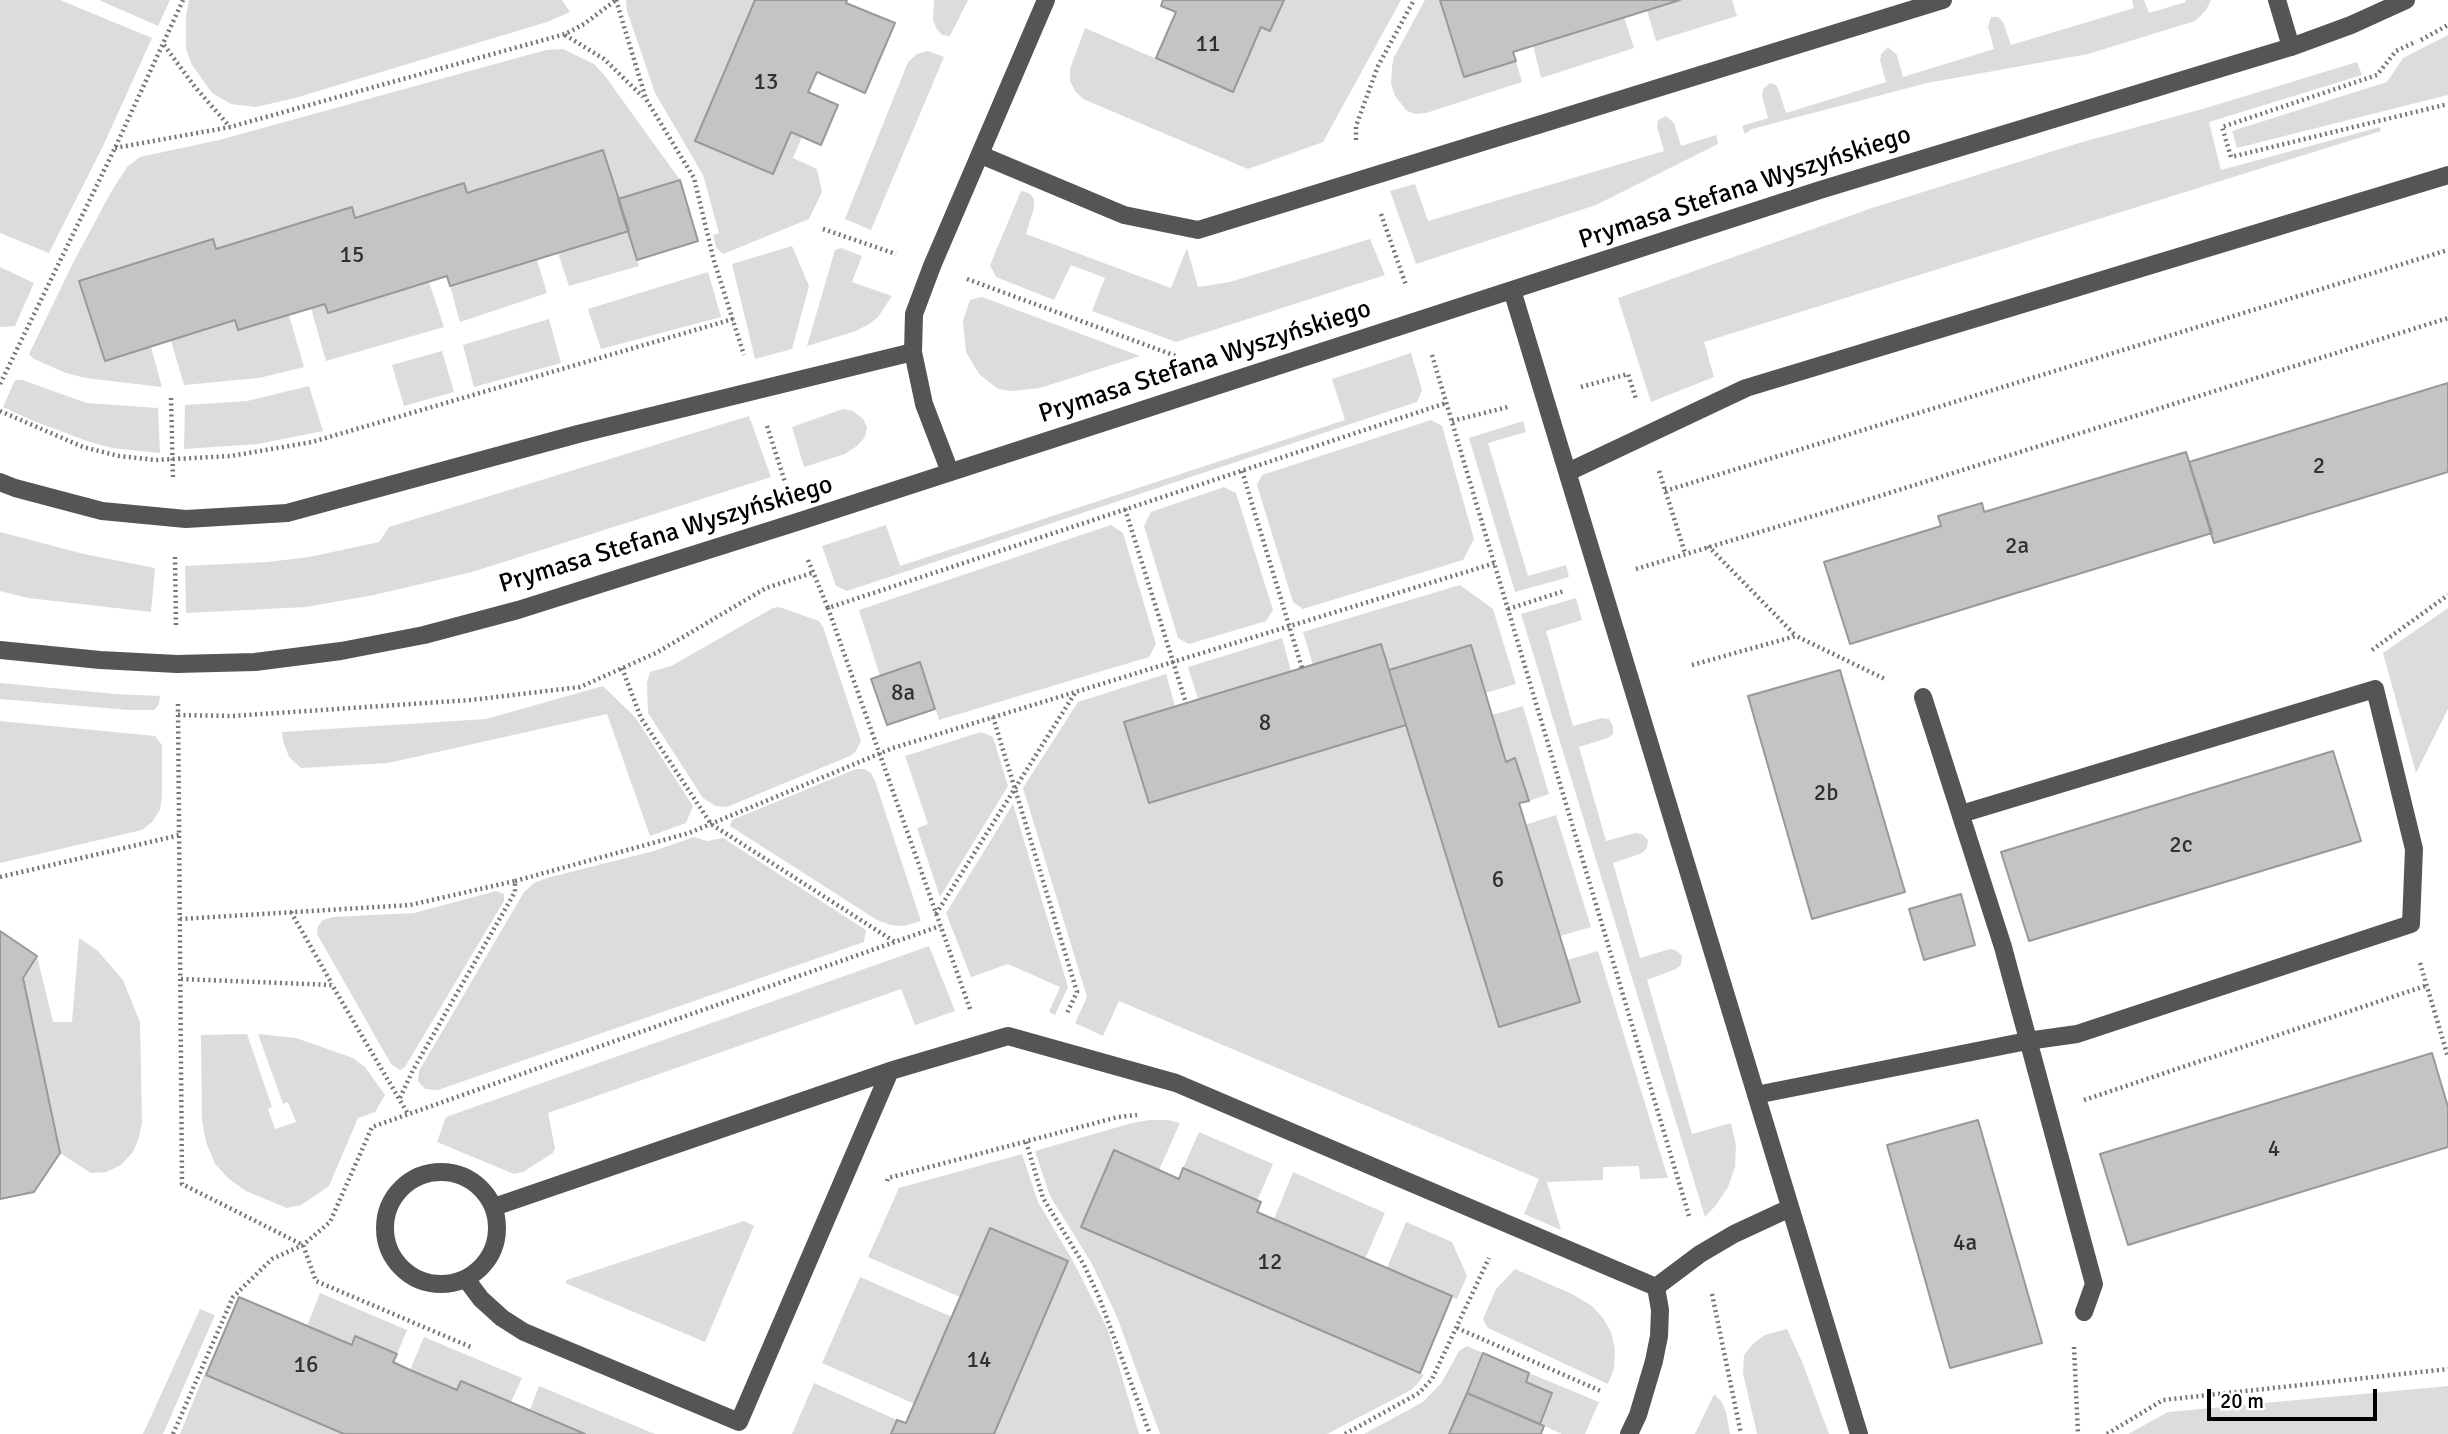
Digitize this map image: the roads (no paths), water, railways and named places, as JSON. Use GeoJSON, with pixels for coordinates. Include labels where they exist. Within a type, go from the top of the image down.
{"type":"FeatureCollection","features":[{"type":"Feature","properties":{"kind":"street"},"geometry":{"type":"LineString","coordinates":[[950,472],[924,404],[913,352],[915,314],[932,266],[1046,0]]}},
{"type":"Feature","properties":{"kind":"street"},"geometry":{"type":"LineString","coordinates":[[981,155],[1124,215],[1198,230],[1943,0]]}},
{"type":"Feature","properties":{"kind":"street"},"geometry":{"type":"LineString","coordinates":[[2277,0],[2291,47]]}},
{"type":"Feature","properties":{"kind":"street","name":"Prymasa Stefana Wyszyńskiego"},"geometry":{"type":"LineString","coordinates":[[0,650],[177,664],[267,660],[341,651],[424,635],[518,610],[1820,190],[2291,47],[2351,25],[2406,0]]}},
{"type":"Feature","properties":{"kind":"street"},"geometry":{"type":"LineString","coordinates":[[1569,472],[1746,388],[2448,174]]}},
{"type":"Feature","properties":{"kind":"street"},"geometry":{"type":"LineString","coordinates":[[1512,290],[1859,1434]]}},
{"type":"Feature","properties":{"kind":"street"},"geometry":{"type":"LineString","coordinates":[[0,482],[102,511],[186,519],[287,513],[590,431],[913,352]]}},
{"type":"Feature","properties":{"kind":"street"},"geometry":{"type":"LineString","coordinates":[[1756,1095],[2026,1041],[2077,1034],[2411,924],[2414,849],[2375,689],[1961,814]]}},
{"type":"Feature","properties":{"kind":"street"},"geometry":{"type":"LineString","coordinates":[[1923,697],[2003,947],[2026,1041],[2094,1284],[2084,1311]]}},
{"type":"Feature","properties":{"kind":"street"},"geometry":{"type":"LineString","coordinates":[[494,1207],[890,1071],[1008,1036],[1175,1083],[1656,1287]]}},
{"type":"Feature","properties":{"kind":"street"},"geometry":{"type":"LineString","coordinates":[[466,1279],[481,1299],[502,1318],[524,1332],[738,1422],[890,1071]]}},
{"type":"Feature","properties":{"kind":"street"},"geometry":{"type":"LineString","coordinates":[[437,1171],[454,1173],[471,1180],[484,1192],[494,1207],[496,1240],[490,1256],[479,1270],[466,1279],[448,1284],[430,1283],[413,1277],[399,1266],[389,1250],[384,1234],[389,1207],[404,1185],[419,1176],[437,1171]]}},
{"type":"Feature","properties":{"kind":"street"},"geometry":{"type":"LineString","coordinates":[[1656,1287],[1700,1254],[1734,1234],[1790,1208]]}},
{"type":"Feature","properties":{"kind":"street"},"geometry":{"type":"LineString","coordinates":[[1629,1434],[1639,1415],[1659,1336],[1660,1310],[1656,1287]]}}]}
